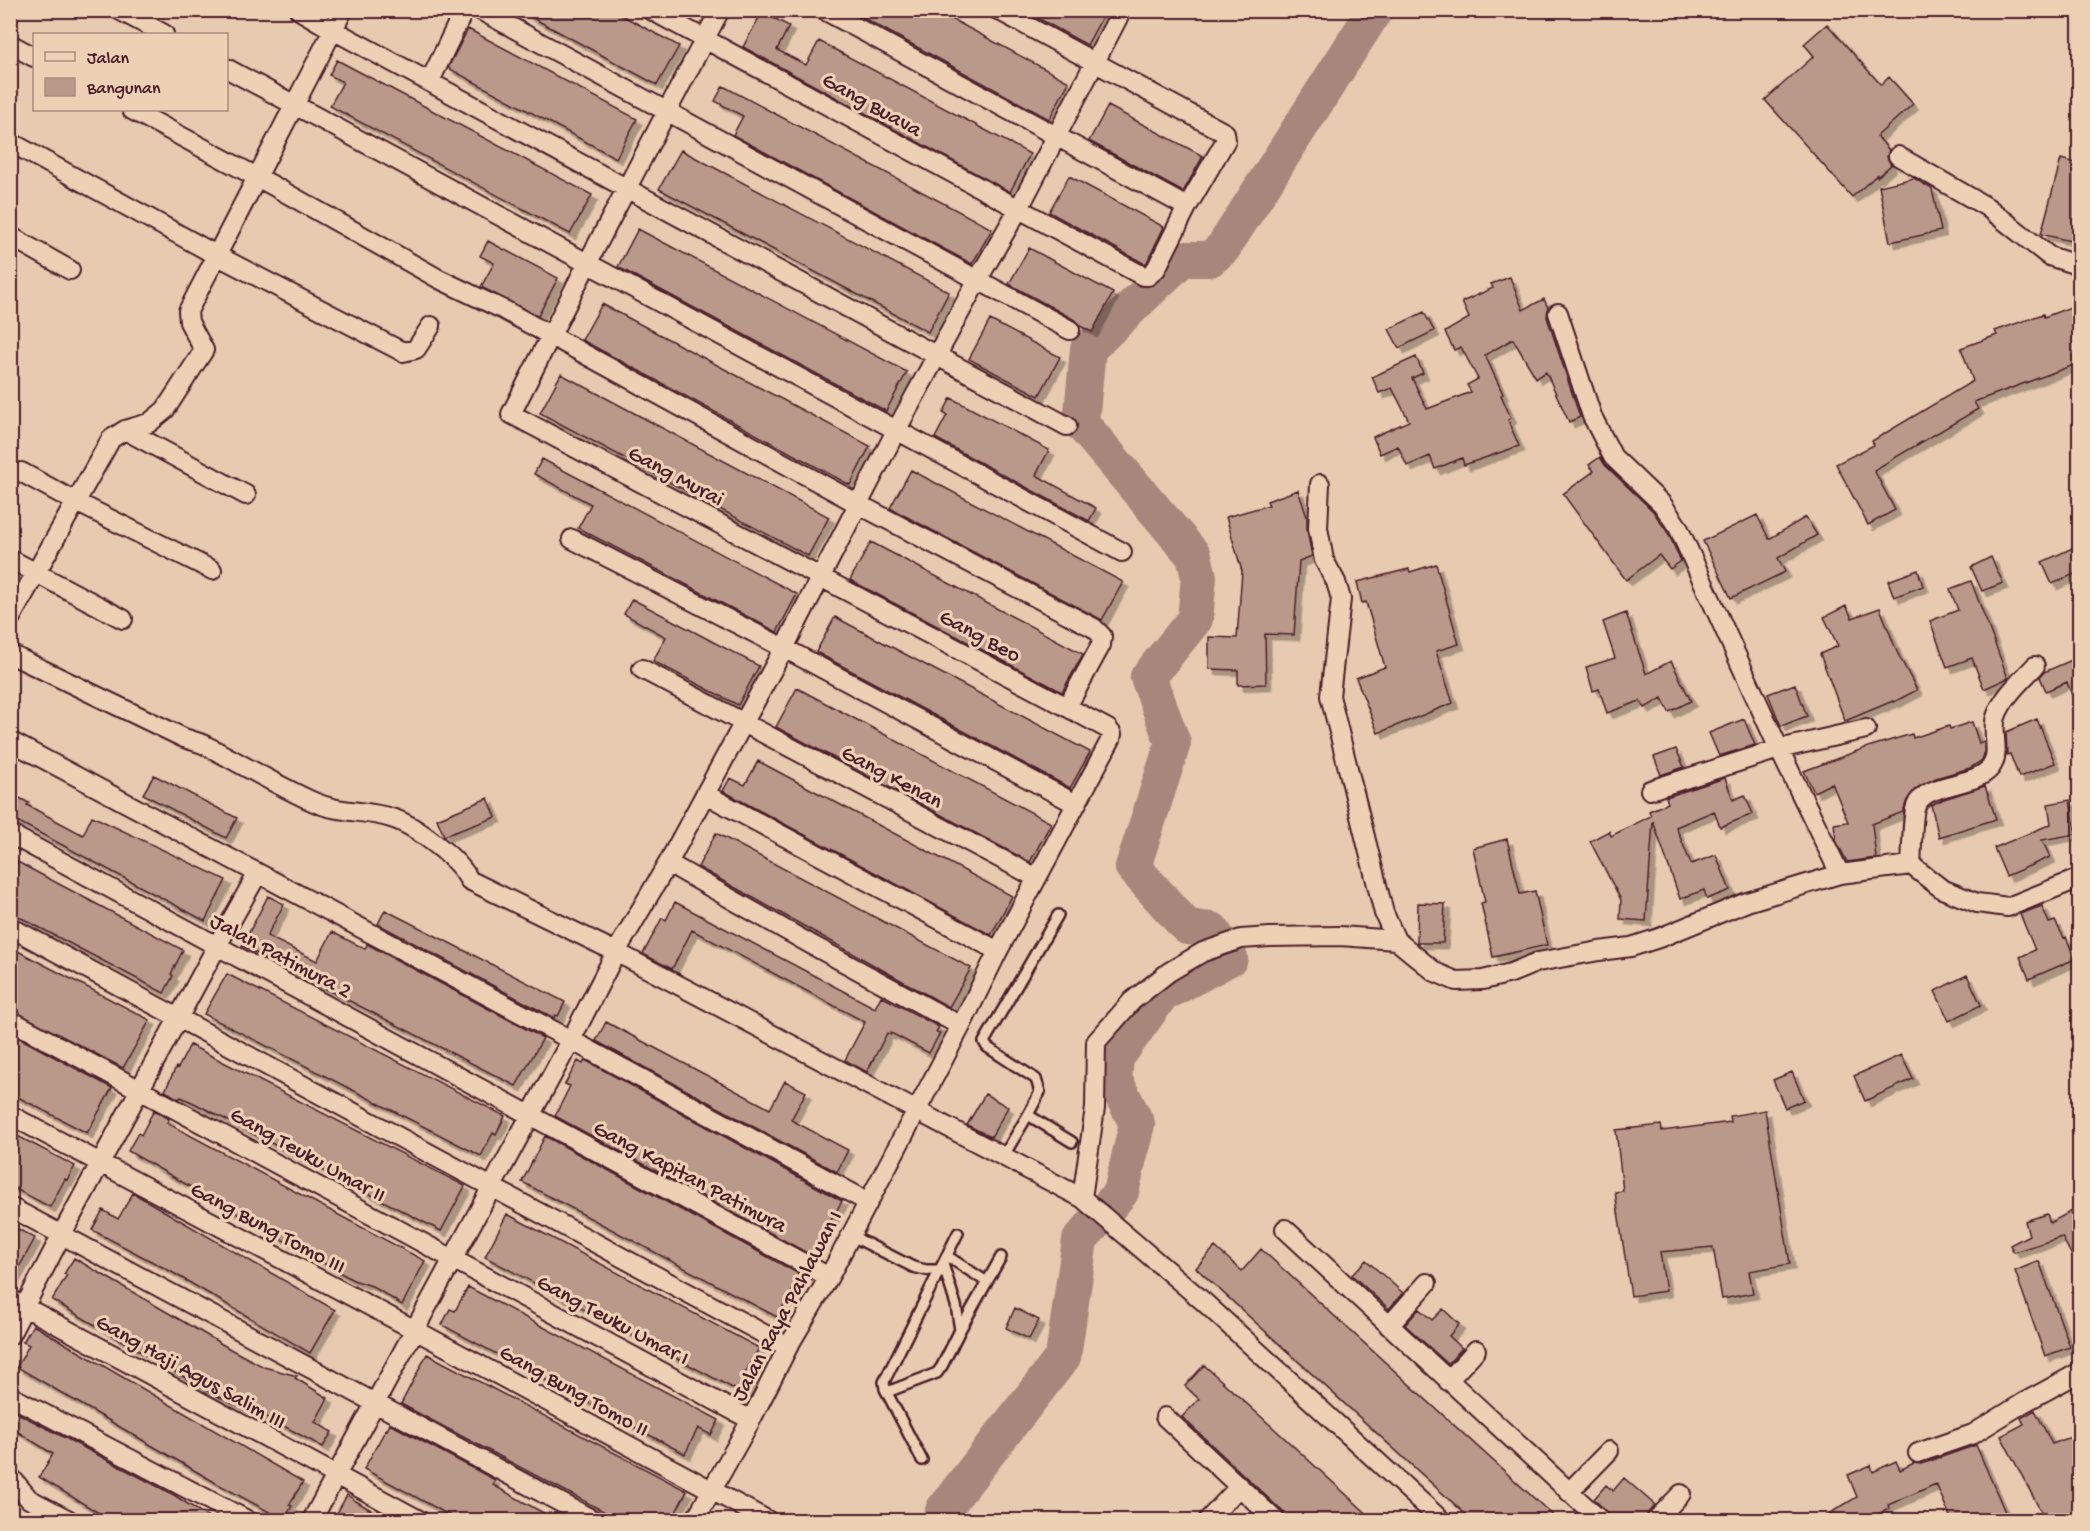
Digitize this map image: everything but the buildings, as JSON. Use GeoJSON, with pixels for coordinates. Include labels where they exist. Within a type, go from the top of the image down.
{"type":"FeatureCollection","features":[{"type":"Feature","properties":{"kind":"street"},"geometry":{"type":"LineString","coordinates":[[119,10],[162,33]]}},
{"type":"Feature","properties":{"kind":"street"},"geometry":{"type":"LineString","coordinates":[[299,10],[1067,426]]}},
{"type":"Feature","properties":{"kind":"street"},"geometry":{"type":"LineString","coordinates":[[10,619],[111,439],[124,430],[149,423],[165,410],[204,350],[189,322],[188,310],[343,10]]}},
{"type":"Feature","properties":{"kind":"street"},"geometry":{"type":"LineString","coordinates":[[430,81],[464,10]]}},
{"type":"Feature","properties":{"kind":"street"},"geometry":{"type":"LineString","coordinates":[[480,10],[1070,330]]}},
{"type":"Feature","properties":{"kind":"street","name":"Gang Buava"},"geometry":{"type":"LineString","coordinates":[[651,10],[1143,276],[1148,276],[1156,269],[1186,207]]}},
{"type":"Feature","properties":{"kind":"street"},"geometry":{"type":"LineString","coordinates":[[550,336],[720,10]]}},
{"type":"Feature","properties":{"kind":"street"},"geometry":{"type":"LineString","coordinates":[[824,10],[1186,207],[1226,141],[1225,133],[998,10]]}},
{"type":"Feature","properties":{"kind":"street"},"geometry":{"type":"LineString","coordinates":[[312,1521],[616,952],[668,863],[784,648],[860,505],[897,429],[1018,210],[1122,10]]}},
{"type":"Feature","properties":{"kind":"street"},"geometry":{"type":"LineString","coordinates":[[10,44],[33,56]]}},
{"type":"Feature","properties":{"kind":"street"},"geometry":{"type":"LineString","coordinates":[[228,69],[1122,552]]}},
{"type":"Feature","properties":{"kind":"street"},"geometry":{"type":"LineString","coordinates":[[134,111],[440,279],[504,309],[860,505],[1094,628],[1102,636],[1101,645],[1067,707]]}},
{"type":"Feature","properties":{"kind":"street"},"geometry":{"type":"LineString","coordinates":[[10,142],[216,255],[403,352],[416,349],[431,326]]}},
{"type":"Feature","properties":{"kind":"street"},"geometry":{"type":"LineString","coordinates":[[1898,156],[1987,207],[2049,256],[2079,266]]}},
{"type":"Feature","properties":{"kind":"street"},"geometry":{"type":"LineString","coordinates":[[10,236],[70,270]]}},
{"type":"Feature","properties":{"kind":"street"},"geometry":{"type":"LineString","coordinates":[[1558,313],[1592,416],[1613,457],[1662,504],[1678,527],[1779,749],[1840,874]]}},
{"type":"Feature","properties":{"kind":"street","name":"Gang Murai"},"geometry":{"type":"LineString","coordinates":[[550,336],[511,414],[822,576]]}},
{"type":"Feature","properties":{"kind":"street"},"geometry":{"type":"LineString","coordinates":[[124,430],[246,495]]}},
{"type":"Feature","properties":{"kind":"street"},"geometry":{"type":"LineString","coordinates":[[21,472],[212,570]]}},
{"type":"Feature","properties":{"kind":"street"},"geometry":{"type":"LineString","coordinates":[[1320,484],[1318,528],[1324,560],[1336,582],[1341,599],[1330,696],[1383,913],[1396,940],[1435,972],[1456,981],[1483,980],[1511,973],[1539,962],[1631,947],[1747,902],[1840,874],[1911,865],[1942,889],[1977,903],[2007,907],[2079,878]]}},
{"type":"Feature","properties":{"kind":"street"},"geometry":{"type":"LineString","coordinates":[[572,539],[784,648],[1076,804]]}},
{"type":"Feature","properties":{"kind":"street"},"geometry":{"type":"LineString","coordinates":[[10,559],[123,619]]}},
{"type":"Feature","properties":{"kind":"street","name":"Gang Beo"},"geometry":{"type":"LineString","coordinates":[[822,576],[1108,729],[1112,734],[1112,739]]}},
{"type":"Feature","properties":{"kind":"street"},"geometry":{"type":"LineString","coordinates":[[10,654],[184,738],[203,744],[316,803],[392,818],[425,835],[464,869],[469,880],[616,952],[1085,1201],[1204,1302],[1441,1521]]}},
{"type":"Feature","properties":{"kind":"street"},"geometry":{"type":"LineString","coordinates":[[1911,865],[1916,806],[1926,795],[1979,777],[1992,766],[1995,758],[1995,718],[2005,700],[2035,666]]}},
{"type":"Feature","properties":{"kind":"street","name":"Gang Kenan"},"geometry":{"type":"LineString","coordinates":[[642,669],[1029,873]]}},
{"type":"Feature","properties":{"kind":"street"},"geometry":{"type":"LineString","coordinates":[[1650,790],[1779,749],[1866,729]]}},
{"type":"Feature","properties":{"kind":"street","name":"Jalan Raya Pahlawan I"},"geometry":{"type":"LineString","coordinates":[[695,1521],[788,1347],[829,1277],[961,1026],[998,951],[1029,873],[1076,804],[1112,739]]}},
{"type":"Feature","properties":{"kind":"street"},"geometry":{"type":"LineString","coordinates":[[10,741],[571,1040],[868,1202]]}},
{"type":"Feature","properties":{"kind":"street"},"geometry":{"type":"LineString","coordinates":[[705,794],[998,951]]}},
{"type":"Feature","properties":{"kind":"street","name":"Jalan Patimura 2"},"geometry":{"type":"LineString","coordinates":[[10,834],[530,1115]]}},
{"type":"Feature","properties":{"kind":"street"},"geometry":{"type":"LineString","coordinates":[[668,863],[961,1026]]}},
{"type":"Feature","properties":{"kind":"street"},"geometry":{"type":"LineString","coordinates":[[10,1335],[18,1303],[62,1234],[258,873]]}},
{"type":"Feature","properties":{"kind":"street"},"geometry":{"type":"LineString","coordinates":[[10,927],[788,1347]]}},
{"type":"Feature","properties":{"kind":"street"},"geometry":{"type":"LineString","coordinates":[[1085,1201],[1095,1108],[1096,1042],[1132,1001],[1169,972],[1203,952],[1240,939],[1340,936],[1396,940]]}},
{"type":"Feature","properties":{"kind":"street","name":"Gang Teuku Umar II"},"geometry":{"type":"LineString","coordinates":[[10,1020],[453,1259]]}},
{"type":"Feature","properties":{"kind":"street","name":"Gang Bung Tomo III"},"geometry":{"type":"LineString","coordinates":[[10,1115],[415,1330]]}},
{"type":"Feature","properties":{"kind":"street","name":"Gang Kapitan Patimura"},"geometry":{"type":"LineString","coordinates":[[530,1115],[829,1277]]}},
{"type":"Feature","properties":{"kind":"street"},"geometry":{"type":"LineString","coordinates":[[10,1207],[593,1521]]}},
{"type":"Feature","properties":{"kind":"street"},"geometry":{"type":"LineString","coordinates":[[1285,1229],[1600,1521]]}},
{"type":"Feature","properties":{"kind":"street","name":"Gang Teuku Umar I"},"geometry":{"type":"LineString","coordinates":[[453,1259],[751,1420]]}},
{"type":"Feature","properties":{"kind":"street"},"geometry":{"type":"LineString","coordinates":[[1389,1326],[1427,1283]]}},
{"type":"Feature","properties":{"kind":"street","name":"Gang Haji Agus Salim III"},"geometry":{"type":"LineString","coordinates":[[18,1303],[419,1521]]}},
{"type":"Feature","properties":{"kind":"street","name":"Gang Bung Tomo II"},"geometry":{"type":"LineString","coordinates":[[415,1330],[767,1521]]}},
{"type":"Feature","properties":{"kind":"street"},"geometry":{"type":"LineString","coordinates":[[1448,1381],[1476,1350]]}},
{"type":"Feature","properties":{"kind":"street"},"geometry":{"type":"LineString","coordinates":[[1918,1453],[1973,1434],[2079,1371]]}},
{"type":"Feature","properties":{"kind":"street"},"geometry":{"type":"LineString","coordinates":[[10,1396],[247,1521]]}},
{"type":"Feature","properties":{"kind":"street"},"geometry":{"type":"LineString","coordinates":[[1165,1417],[1275,1521]]}},
{"type":"Feature","properties":{"kind":"street"},"geometry":{"type":"LineString","coordinates":[[1569,1492],[1609,1451]]}},
{"type":"Feature","properties":{"kind":"street"},"geometry":{"type":"LineString","coordinates":[[10,1476],[29,1499],[69,1521]]}},
{"type":"Feature","properties":{"kind":"street"},"geometry":{"type":"LineString","coordinates":[[1208,1521],[1239,1488]]}},
{"type":"Feature","properties":{"kind":"street"},"geometry":{"type":"LineString","coordinates":[[1656,1521],[1681,1494]]}},
{"type":"Feature","properties":{"kind":"lane"},"geometry":{"type":"LineString","coordinates":[[1003,1156],[1040,1092],[1036,1079],[987,1047],[984,1042],[1058,915]]}},
{"type":"Feature","properties":{"kind":"lane"},"geometry":{"type":"LineString","coordinates":[[1028,1115],[1072,1142]]}},
{"type":"Feature","properties":{"kind":"lane"},"geometry":{"type":"LineString","coordinates":[[922,1460],[884,1382],[958,1233]]}},
{"type":"Feature","properties":{"kind":"lane"},"geometry":{"type":"LineString","coordinates":[[850,1235],[913,1267],[926,1270],[943,1263],[987,1282]]}},
{"type":"Feature","properties":{"kind":"lane"},"geometry":{"type":"LineString","coordinates":[[887,1392],[937,1373],[1001,1257]]}},
{"type":"Feature","properties":{"kind":"lane"},"geometry":{"type":"LineString","coordinates":[[943,1263],[956,1305],[960,1330]]}},
{"type":"Feature","properties":{"kind":"waterway"},"geometry":{"type":"LineString","coordinates":[[942,1520],[943,1510],[1063,1357],[1080,1240],[1121,1192],[1137,1124],[1114,1079],[1116,1058],[1161,995],[1230,958],[1212,930],[1187,927],[1133,867],[1173,743],[1148,677],[1195,619],[1199,577],[1194,556],[1081,423],[1088,349],[1182,259],[1210,259],[1223,248],[1375,10]]}}]}
